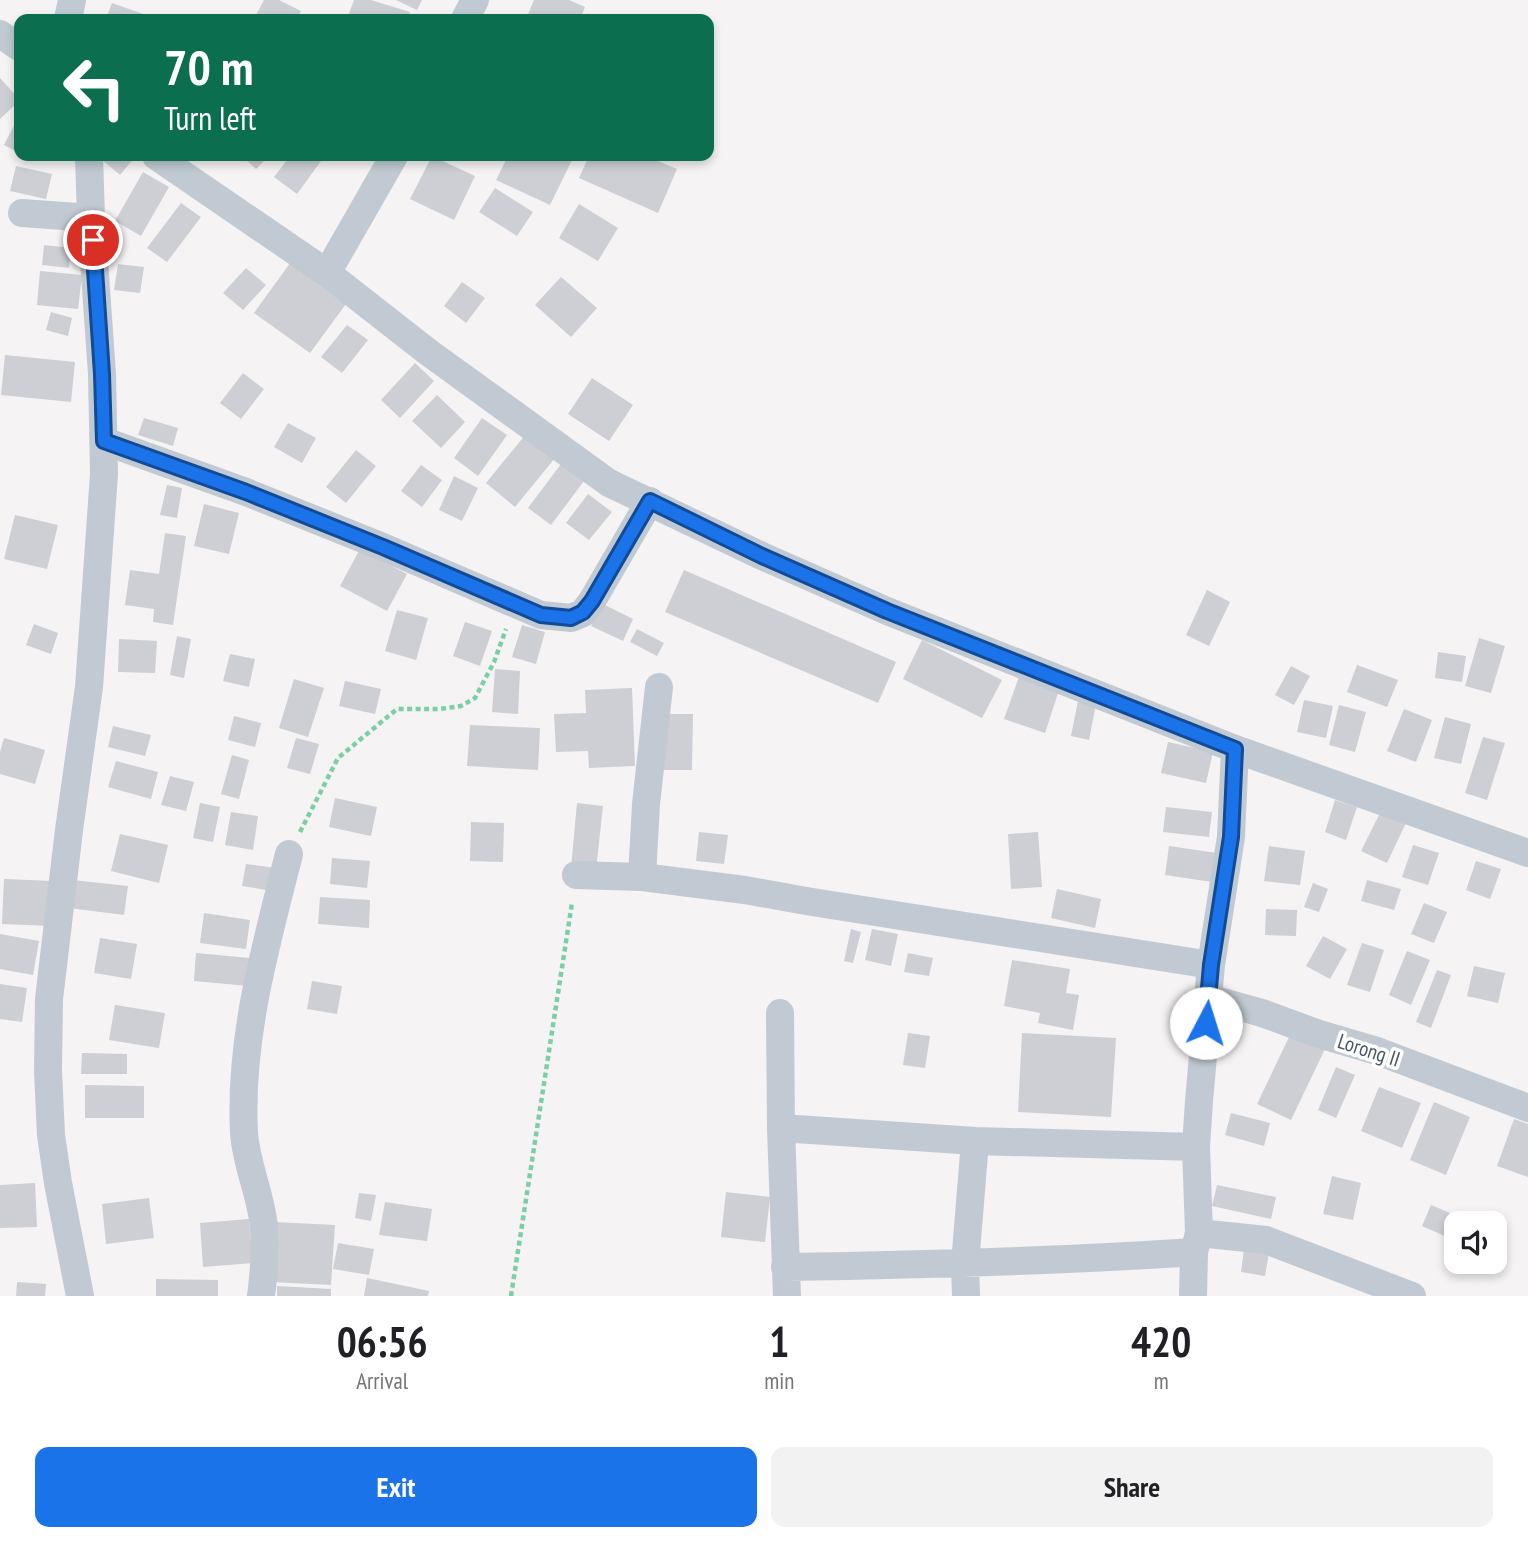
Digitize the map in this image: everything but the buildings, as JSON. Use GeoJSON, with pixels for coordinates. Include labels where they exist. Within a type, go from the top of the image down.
{"type":"FeatureCollection","features":[{"type":"Feature","properties":{"kind":"street"},"geometry":{"type":"LineString","coordinates":[[80,1296],[51,1135],[48,1071],[49,999],[89,687],[104,474],[102,363],[89,161]]}},
{"type":"Feature","properties":{"kind":"street"},"geometry":{"type":"LineString","coordinates":[[163,161],[327,273],[428,352],[609,483],[762,556],[887,611],[1235,749],[1528,853]]}},
{"type":"Feature","properties":{"kind":"street"},"geometry":{"type":"LineString","coordinates":[[327,273],[391,161]]}},
{"type":"Feature","properties":{"kind":"street"},"geometry":{"type":"LineString","coordinates":[[22,213],[91,218]]}},
{"type":"Feature","properties":{"kind":"street"},"geometry":{"type":"LineString","coordinates":[[104,441],[246,492],[541,615],[571,618],[583,612],[650,501]]}},
{"type":"Feature","properties":{"kind":"street"},"geometry":{"type":"LineString","coordinates":[[642,877],[646,804],[659,687]]}},
{"type":"Feature","properties":{"kind":"street"},"geometry":{"type":"LineString","coordinates":[[1193,1296],[1197,1242],[1196,1147],[1211,965],[1231,837],[1235,749]]}},
{"type":"Feature","properties":{"kind":"street"},"geometry":{"type":"LineString","coordinates":[[261,1296],[264,1226],[244,1136],[244,1071],[255,999],[289,854]]}},
{"type":"Feature","properties":{"kind":"street"},"geometry":{"type":"LineString","coordinates":[[576,875],[642,877],[745,890],[1211,965]]}},
{"type":"Feature","properties":{"kind":"street","name":"Lorong II"},"geometry":{"type":"LineString","coordinates":[[1208,998],[1377,1051],[1528,1108]]}},
{"type":"Feature","properties":{"kind":"street"},"geometry":{"type":"LineString","coordinates":[[780,1013],[787,1296]]}},
{"type":"Feature","properties":{"kind":"street"},"geometry":{"type":"LineString","coordinates":[[781,1128],[975,1141],[1196,1147]]}},
{"type":"Feature","properties":{"kind":"street"},"geometry":{"type":"LineString","coordinates":[[966,1296],[965,1264],[975,1141]]}},
{"type":"Feature","properties":{"kind":"street"},"geometry":{"type":"LineString","coordinates":[[785,1267],[965,1264],[1121,1257],[1197,1242],[1266,1240],[1412,1296]]}},
{"type":"Feature","properties":{"kind":"path"},"geometry":{"type":"LineString","coordinates":[[289,854],[338,758],[347,749],[397,709],[440,709],[461,706],[475,698],[495,662],[514,605]]}},
{"type":"Feature","properties":{"kind":"path"},"geometry":{"type":"LineString","coordinates":[[511,1296],[576,875]]}},
{"type":"Feature","properties":{"kind":"route"},"geometry":{"type":"LineString","coordinates":[[93,240],[104,441],[246,492],[541,615],[571,618],[583,612],[650,501],[762,556],[887,611],[1235,749],[1231,837],[1211,965],[1206,1023]]}}]}
